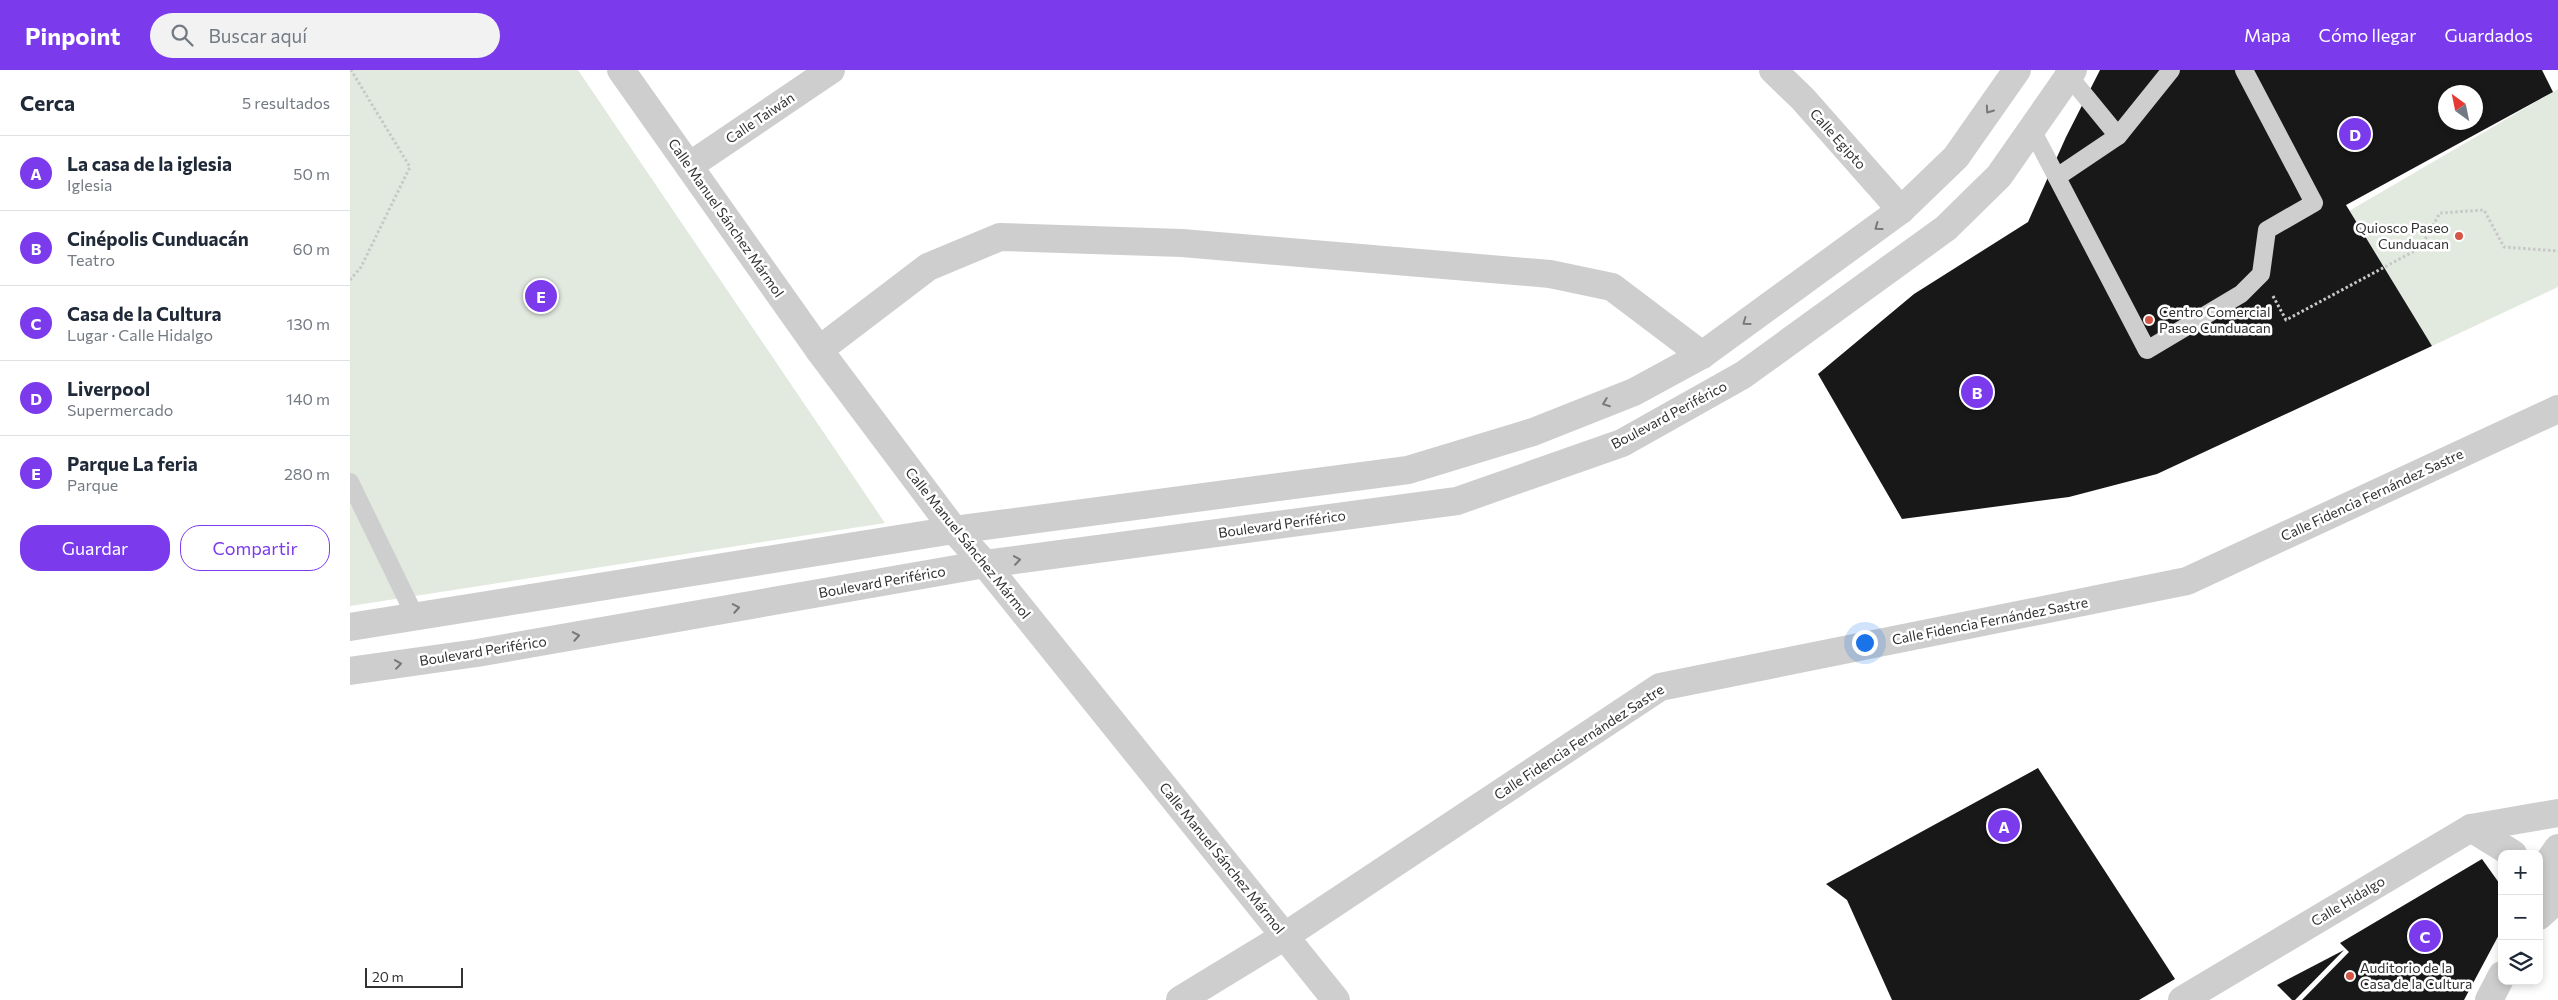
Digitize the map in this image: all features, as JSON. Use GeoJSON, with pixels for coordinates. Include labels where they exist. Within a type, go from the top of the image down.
{"type":"FeatureCollection","features":[{"type":"Feature","properties":{"kind":"street","name":"Calle Manuel Sánchez Mármol"},"geometry":{"type":"LineString","coordinates":[[621,70],[819,350],[954,530],[985,564],[1336,1000]]}},
{"type":"Feature","properties":{"kind":"street","name":"Calle Taiwán"},"geometry":{"type":"LineString","coordinates":[[689,166],[831,70]]}},
{"type":"Feature","properties":{"kind":"street","name":"Calle Egipto"},"geometry":{"type":"LineString","coordinates":[[1773,70],[1803,100],[1901,210]]}},
{"type":"Feature","properties":{"kind":"street"},"geometry":{"type":"LineString","coordinates":[[350,627],[954,530],[1408,470],[1533,432],[1634,392],[1702,354],[1901,210],[1956,157],[2017,70]]}},
{"type":"Feature","properties":{"kind":"street","name":"Boulevard Periférico"},"geometry":{"type":"LineString","coordinates":[[350,671],[487,651],[985,564],[1457,500],[1622,442],[1743,375],[1946,228],[1999,176],[2069,72]]}},
{"type":"Feature","properties":{"kind":"street"},"geometry":{"type":"LineString","coordinates":[[819,350],[928,267],[1000,237],[1182,243],[1550,274],[1612,287],[1702,354]]}},
{"type":"Feature","properties":{"kind":"street","name":"Calle Fidencia Fernández Sastre"},"geometry":{"type":"LineString","coordinates":[[1180,1000],[1285,936],[1660,686],[2188,581],[2558,409]]}},
{"type":"Feature","properties":{"kind":"street"},"geometry":{"type":"LineString","coordinates":[[2471,828],[2558,813]]}},
{"type":"Feature","properties":{"kind":"street"},"geometry":{"type":"LineString","coordinates":[[2471,828],[2507,850]]}},
{"type":"Feature","properties":{"kind":"street","name":"Calle Hidalgo"},"geometry":{"type":"LineString","coordinates":[[2182,1000],[2471,828]]}},
{"type":"Feature","properties":{"kind":"street"},"geometry":{"type":"LineString","coordinates":[[2545,878],[2558,848]]}},
{"type":"Feature","properties":{"kind":"street"},"geometry":{"type":"LineString","coordinates":[[2543,912],[2558,899]]}},
{"type":"Feature","properties":{"kind":"street"},"geometry":{"type":"LineString","coordinates":[[2489,1000],[2498,983]]}},
{"type":"Feature","properties":{"kind":"lane"},"geometry":{"type":"LineString","coordinates":[[2057,177],[2118,136],[2171,70]]}},
{"type":"Feature","properties":{"kind":"lane"},"geometry":{"type":"LineString","coordinates":[[2031,128],[2148,350],[2241,294],[2261,274],[2267,230],[2314,203],[2244,70]]}},
{"type":"Feature","properties":{"kind":"lane"},"geometry":{"type":"LineString","coordinates":[[2069,72],[2118,136]]}},
{"type":"Feature","properties":{"kind":"lane"},"geometry":{"type":"LineString","coordinates":[[350,482],[415,616]]}},
{"type":"Feature","properties":{"kind":"path"},"geometry":{"type":"LineString","coordinates":[[350,280],[361,267],[410,167],[351,70]]}},
{"type":"Feature","properties":{"kind":"path"},"geometry":{"type":"LineString","coordinates":[[2261,274],[2286,320],[2420,248],[2440,213],[2484,210],[2504,247],[2558,251]]}},
{"type":"Feature","properties":{"kind":"shaded area"},"geometry":{"type":"Polygon","coordinates":[[[350,70],[578,70],[885,523],[350,606],[350,70]]]}},
{"type":"Feature","properties":{"kind":"shaded area"},"geometry":{"type":"Polygon","coordinates":[[[2558,89],[2558,287],[2432,346],[2349,211],[2558,89]]]}},
{"type":"Feature","properties":{"kind":"building","name":"Centro Comercial Paseo Cunduacan"},"geometry":{"type":"Polygon","coordinates":[[[2100,70],[2542,70],[2553,92],[2346,205],[2432,346],[2157,474],[2069,497],[1902,519],[1818,374],[1914,294],[2028,222],[2066,137],[2100,70]]]}},
{"type":"Feature","properties":{"kind":"building"},"geometry":{"type":"Polygon","coordinates":[[[2038,768],[2175,979],[2139,1000],[1892,1000],[1847,900],[1826,884],[2038,768]]]}},
{"type":"Feature","properties":{"kind":"building"},"geometry":{"type":"Polygon","coordinates":[[[2482,859],[2498,881],[2498,936],[2464,1000],[2302,1000],[2349,952],[2340,943],[2482,859]]]}},
{"type":"Feature","properties":{"kind":"building"},"geometry":{"type":"Polygon","coordinates":[[[2344,950],[2295,1000],[2292,1000],[2277,985],[2344,950]]]}},
{"type":"Feature","properties":{"kind":"place","name":"Liverpool"},"geometry":{"type":"Point","coordinates":[2355,134]}},
{"type":"Feature","properties":{"kind":"place","name":"Quiosco Paseo Cunduacan"},"geometry":{"type":"Point","coordinates":[2459,236]}},
{"type":"Feature","properties":{"kind":"place","name":"Parque La feria"},"geometry":{"type":"Point","coordinates":[541,296]}},
{"type":"Feature","properties":{"kind":"place","name":"Centro Comercial Paseo Cunduacan"},"geometry":{"type":"Point","coordinates":[2149,320]}},
{"type":"Feature","properties":{"kind":"place","name":"Cinépolis Cunduacán"},"geometry":{"type":"Point","coordinates":[1977,392]}},
{"type":"Feature","properties":{"kind":"place","name":"La casa de la iglesia"},"geometry":{"type":"Point","coordinates":[2004,826]}},
{"type":"Feature","properties":{"kind":"place","name":"Casa de la Cultura"},"geometry":{"type":"Point","coordinates":[2425,936]}},
{"type":"Feature","properties":{"kind":"place","name":"Auditorio de la Casa de la Cultura"},"geometry":{"type":"Point","coordinates":[2350,976]}}]}
